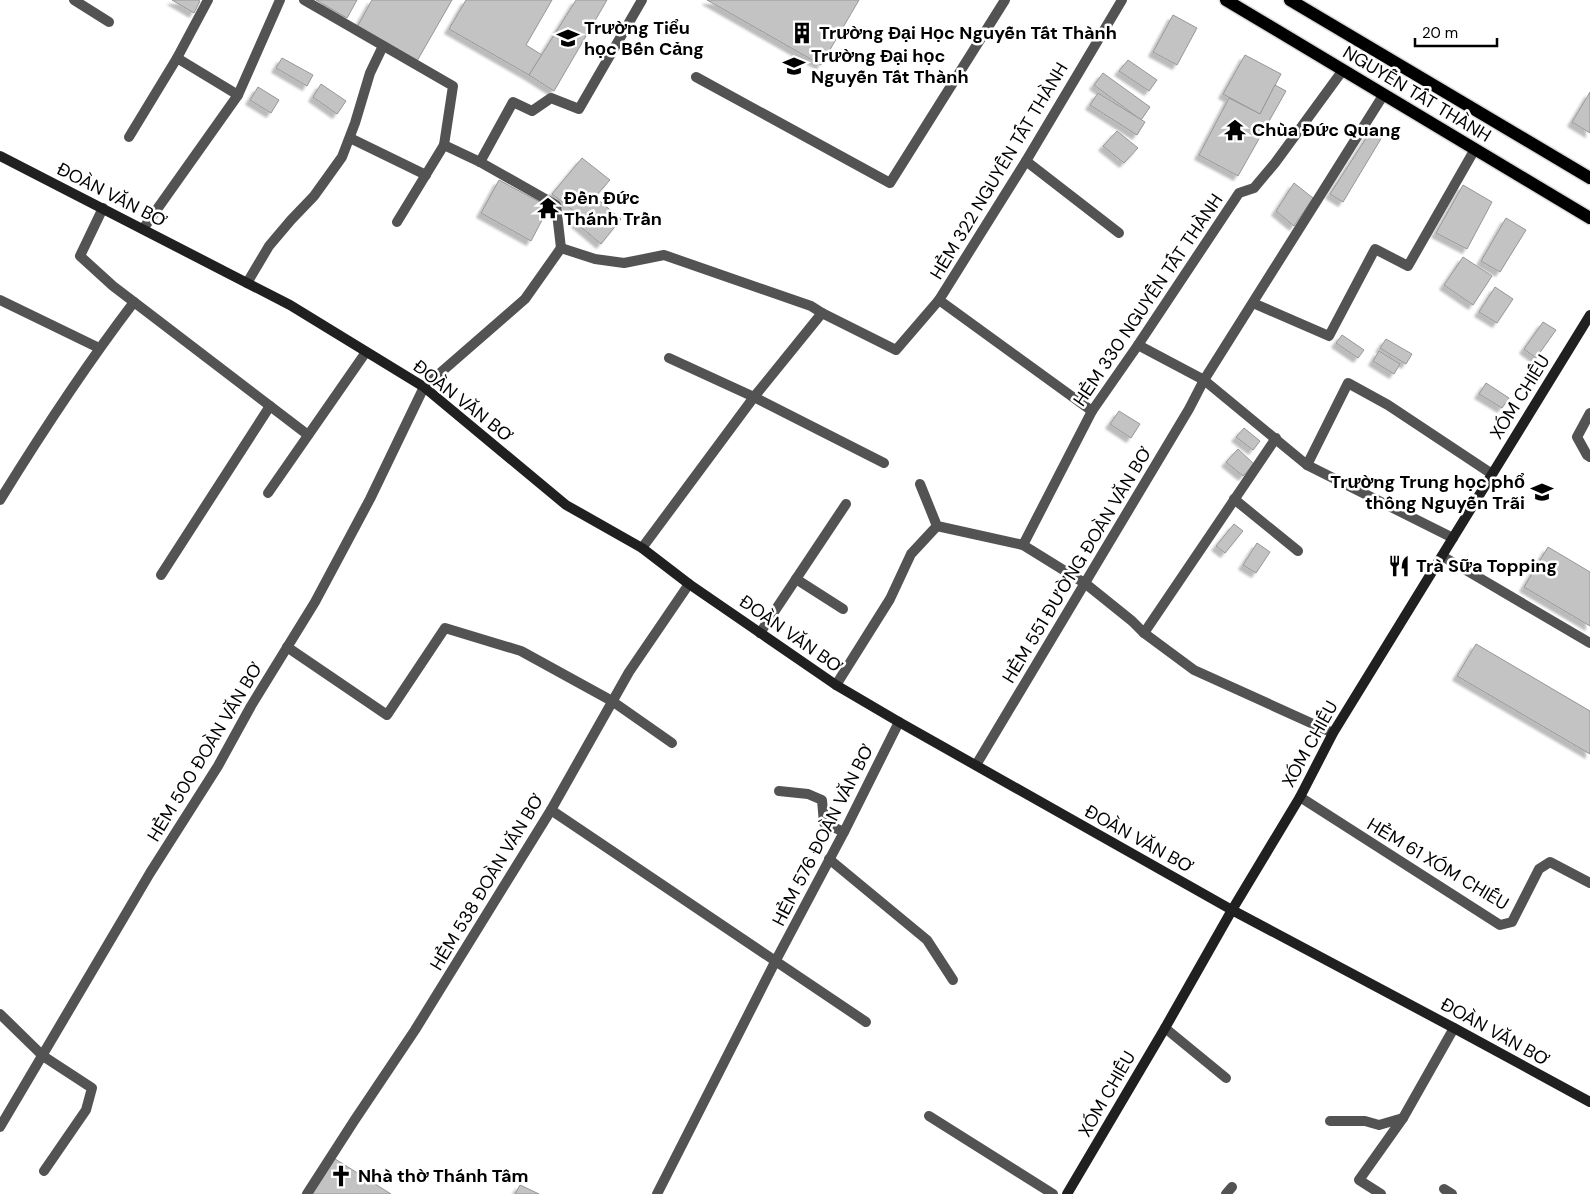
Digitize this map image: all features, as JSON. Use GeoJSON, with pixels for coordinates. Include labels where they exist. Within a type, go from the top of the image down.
{"type":"FeatureCollection","features":[{"type":"Feature","properties":{"kind":"main road","name":"NGUYỄN TẤT THÀNH"},"geometry":{"type":"LineString","coordinates":[[1226,0],[1590,218]]}},
{"type":"Feature","properties":{"kind":"main road","name":"NGUYỄN TẤT THÀNH"},"geometry":{"type":"LineString","coordinates":[[1290,0],[1590,178]]}},
{"type":"Feature","properties":{"kind":"street"},"geometry":{"type":"LineString","coordinates":[[74,0],[109,22]]}},
{"type":"Feature","properties":{"kind":"street"},"geometry":{"type":"LineString","coordinates":[[129,138],[177,58],[208,0]]}},
{"type":"Feature","properties":{"kind":"street"},"geometry":{"type":"LineString","coordinates":[[143,229],[238,95],[280,0]]}},
{"type":"Feature","properties":{"kind":"street"},"geometry":{"type":"LineString","coordinates":[[304,0],[453,86],[444,145],[397,222]]}},
{"type":"Feature","properties":{"kind":"street"},"geometry":{"type":"LineString","coordinates":[[480,162],[513,102],[532,111],[551,98],[579,109],[642,0]]}},
{"type":"Feature","properties":{"kind":"street"},"geometry":{"type":"LineString","coordinates":[[696,77],[890,183],[1005,0]]}},
{"type":"Feature","properties":{"kind":"street","name":"HẺM 322 NGUYỄN TẤT THÀNH"},"geometry":{"type":"LineString","coordinates":[[1092,411],[939,300],[1026,161],[1122,0]]}},
{"type":"Feature","properties":{"kind":"street"},"geometry":{"type":"LineString","coordinates":[[247,283],[269,246],[314,196],[342,157],[350,138],[370,73],[383,46]]}},
{"type":"Feature","properties":{"kind":"street"},"geometry":{"type":"LineString","coordinates":[[177,58],[238,95]]}},
{"type":"Feature","properties":{"kind":"street","name":"HẺM 330 NGUYỄN TẤT THÀNH"},"geometry":{"type":"LineString","coordinates":[[1024,546],[1092,411],[1239,193],[1254,188],[1276,163],[1343,70]]}},
{"type":"Feature","properties":{"kind":"street","name":"HẺM 551 ĐƯỜNG ĐOÀN VĂN BƠ"},"geometry":{"type":"LineString","coordinates":[[976,765],[1086,584],[1189,409],[1204,380],[1384,94]]}},
{"type":"Feature","properties":{"kind":"street"},"geometry":{"type":"LineString","coordinates":[[350,138],[426,175]]}},
{"type":"Feature","properties":{"kind":"street"},"geometry":{"type":"LineString","coordinates":[[424,387],[524,299],[561,248],[556,205],[480,162],[444,145]]}},
{"type":"Feature","properties":{"kind":"street"},"geometry":{"type":"LineString","coordinates":[[1253,303],[1329,336],[1375,249],[1408,266],[1475,149]]}},
{"type":"Feature","properties":{"kind":"street","name":"ĐOÀN VĂN BƠ"},"geometry":{"type":"LineString","coordinates":[[0,156],[290,305],[424,387],[566,505],[642,548],[690,584],[836,685],[1232,910],[1590,1102]]}},
{"type":"Feature","properties":{"kind":"street"},"geometry":{"type":"LineString","coordinates":[[1026,161],[1120,233]]}},
{"type":"Feature","properties":{"kind":"street"},"geometry":{"type":"LineString","coordinates":[[103,208],[80,256],[113,286],[308,435]]}},
{"type":"Feature","properties":{"kind":"street"},"geometry":{"type":"LineString","coordinates":[[561,248],[595,259],[624,263],[664,255],[811,306],[822,314],[896,350],[939,300]]}},
{"type":"Feature","properties":{"kind":"street"},"geometry":{"type":"LineString","coordinates":[[0,300],[99,348]]}},
{"type":"Feature","properties":{"kind":"street"},"geometry":{"type":"LineString","coordinates":[[0,500],[37,440],[99,348],[134,302]]}},
{"type":"Feature","properties":{"kind":"street"},"geometry":{"type":"LineString","coordinates":[[642,548],[754,397],[822,314]]}},
{"type":"Feature","properties":{"kind":"street","name":"XÓM CHIẾU"},"geometry":{"type":"LineString","coordinates":[[1068,1194],[1232,910],[1300,797],[1333,733],[1590,315]]}},
{"type":"Feature","properties":{"kind":"street"},"geometry":{"type":"LineString","coordinates":[[1138,345],[1204,380],[1307,465],[1453,538]]}},
{"type":"Feature","properties":{"kind":"street"},"geometry":{"type":"LineString","coordinates":[[268,493],[366,352]]}},
{"type":"Feature","properties":{"kind":"street"},"geometry":{"type":"LineString","coordinates":[[669,358],[754,397],[884,462]]}},
{"type":"Feature","properties":{"kind":"street"},"geometry":{"type":"LineString","coordinates":[[1307,465],[1348,383],[1388,405],[1492,474]]}},
{"type":"Feature","properties":{"kind":"street","name":"HẺM 500 ĐOÀN VĂN BƠ"},"geometry":{"type":"LineString","coordinates":[[0,1127],[315,602],[365,508],[424,387]]}},
{"type":"Feature","properties":{"kind":"street"},"geometry":{"type":"LineString","coordinates":[[161,575],[270,406]]}},
{"type":"Feature","properties":{"kind":"street"},"geometry":{"type":"LineString","coordinates":[[1590,413],[1578,437],[1587,455],[1590,457]]}},
{"type":"Feature","properties":{"kind":"street"},"geometry":{"type":"LineString","coordinates":[[1144,632],[1276,438]]}},
{"type":"Feature","properties":{"kind":"street"},"geometry":{"type":"LineString","coordinates":[[920,484],[937,526]]}},
{"type":"Feature","properties":{"kind":"street"},"geometry":{"type":"LineString","coordinates":[[1234,499],[1298,551]]}},
{"type":"Feature","properties":{"kind":"street"},"geometry":{"type":"LineString","coordinates":[[760,632],[846,504]]}},
{"type":"Feature","properties":{"kind":"street"},"geometry":{"type":"LineString","coordinates":[[937,526],[1024,546],[1086,584],[1194,670],[1333,733]]}},
{"type":"Feature","properties":{"kind":"street"},"geometry":{"type":"LineString","coordinates":[[836,685],[890,599],[911,554],[937,526]]}},
{"type":"Feature","properties":{"kind":"street"},"geometry":{"type":"LineString","coordinates":[[1442,556],[1590,643]]}},
{"type":"Feature","properties":{"kind":"street"},"geometry":{"type":"LineString","coordinates":[[796,579],[843,609]]}},
{"type":"Feature","properties":{"kind":"street","name":"HẺM 538 ĐOÀN VĂN BƠ"},"geometry":{"type":"LineString","coordinates":[[307,1194],[415,1030],[551,810],[629,672],[690,584]]}},
{"type":"Feature","properties":{"kind":"street"},"geometry":{"type":"LineString","coordinates":[[287,647],[388,715],[445,628],[521,651],[612,701],[672,743]]}},
{"type":"Feature","properties":{"kind":"street","name":"HẺM 576 ĐOÀN VĂN BƠ"},"geometry":{"type":"LineString","coordinates":[[657,1194],[899,722]]}},
{"type":"Feature","properties":{"kind":"street"},"geometry":{"type":"LineString","coordinates":[[779,791],[808,794],[822,800],[824,823],[844,832]]}},
{"type":"Feature","properties":{"kind":"street","name":"HẺM 61 XÓM CHIẾU"},"geometry":{"type":"LineString","coordinates":[[1300,797],[1500,925],[1512,922],[1539,869],[1550,862],[1590,883]]}},
{"type":"Feature","properties":{"kind":"street"},"geometry":{"type":"LineString","coordinates":[[551,810],[866,1022]]}},
{"type":"Feature","properties":{"kind":"street"},"geometry":{"type":"LineString","coordinates":[[829,859],[927,940],[953,980]]}},
{"type":"Feature","properties":{"kind":"street"},"geometry":{"type":"LineString","coordinates":[[0,1014],[43,1056],[92,1088],[86,1110],[44,1171]]}},
{"type":"Feature","properties":{"kind":"street"},"geometry":{"type":"LineString","coordinates":[[1165,1028],[1226,1078]]}},
{"type":"Feature","properties":{"kind":"street"},"geometry":{"type":"LineString","coordinates":[[1381,1194],[1359,1180],[1403,1118],[1454,1028]]}},
{"type":"Feature","properties":{"kind":"street"},"geometry":{"type":"LineString","coordinates":[[929,1116],[1053,1194]]}},
{"type":"Feature","properties":{"kind":"street"},"geometry":{"type":"LineString","coordinates":[[1330,1121],[1365,1121],[1379,1125],[1403,1118]]}},
{"type":"Feature","properties":{"kind":"building"},"geometry":{"type":"Polygon","coordinates":[[[172,0],[198,0],[200,1],[194,13],[172,0]]]}},
{"type":"Feature","properties":{"kind":"building"},"geometry":{"type":"Polygon","coordinates":[[[316,0],[357,0],[347,18],[316,0]]]}},
{"type":"Feature","properties":{"kind":"building"},"geometry":{"type":"Polygon","coordinates":[[[372,0],[452,0],[417,61],[357,27],[372,0]]]}},
{"type":"Feature","properties":{"kind":"building"},"geometry":{"type":"Polygon","coordinates":[[[466,0],[552,0],[526,45],[542,55],[529,75],[449,29],[466,0]]]}},
{"type":"Feature","properties":{"kind":"building"},"geometry":{"type":"Polygon","coordinates":[[[576,0],[607,0],[554,91],[529,75],[576,0]]]}},
{"type":"Feature","properties":{"kind":"building","name":"Trường Đại Học Nguyễn Tất Thành"},"geometry":{"type":"Polygon","coordinates":[[[707,0],[859,0],[821,65],[707,0]]]}},
{"type":"Feature","properties":{"kind":"building"},"geometry":{"type":"Polygon","coordinates":[[[1173,15],[1197,28],[1177,65],[1153,52],[1173,15]]]}},
{"type":"Feature","properties":{"kind":"building"},"geometry":{"type":"Polygon","coordinates":[[[1245,55],[1281,74],[1260,114],[1223,94],[1245,55]]]}},
{"type":"Feature","properties":{"kind":"building"},"geometry":{"type":"Polygon","coordinates":[[[282,58],[313,75],[307,86],[276,68],[282,58]]]}},
{"type":"Feature","properties":{"kind":"building"},"geometry":{"type":"Polygon","coordinates":[[[1128,60],[1157,80],[1149,91],[1119,71],[1128,60]]]}},
{"type":"Feature","properties":{"kind":"building"},"geometry":{"type":"Polygon","coordinates":[[[1103,73],[1150,107],[1141,120],[1094,85],[1103,73]]]}},
{"type":"Feature","properties":{"kind":"building"},"geometry":{"type":"Polygon","coordinates":[[[321,84],[346,101],[337,114],[313,97],[321,84]]]}},
{"type":"Feature","properties":{"kind":"building","name":"Chùa Đức Quang"},"geometry":{"type":"Polygon","coordinates":[[[1275,85],[1286,91],[1238,176],[1199,155],[1229,98],[1260,114],[1275,85]]]}},
{"type":"Feature","properties":{"kind":"building"},"geometry":{"type":"Polygon","coordinates":[[[258,87],[279,100],[271,113],[250,100],[258,87]]]}},
{"type":"Feature","properties":{"kind":"building"},"geometry":{"type":"Polygon","coordinates":[[[1590,92],[1590,133],[1572,122],[1590,92]]]}},
{"type":"Feature","properties":{"kind":"building"},"geometry":{"type":"Polygon","coordinates":[[[1098,93],[1145,122],[1137,135],[1090,105],[1098,93]]]}},
{"type":"Feature","properties":{"kind":"building"},"geometry":{"type":"Polygon","coordinates":[[[1374,126],[1382,137],[1343,202],[1330,194],[1374,126]]]}},
{"type":"Feature","properties":{"kind":"building"},"geometry":{"type":"Polygon","coordinates":[[[1117,131],[1138,148],[1124,163],[1103,146],[1117,131]]]}},
{"type":"Feature","properties":{"kind":"building"},"geometry":{"type":"Polygon","coordinates":[[[582,158],[610,180],[595,197],[621,219],[601,244],[575,222],[580,216],[552,194],[582,158]]]}},
{"type":"Feature","properties":{"kind":"building"},"geometry":{"type":"Polygon","coordinates":[[[499,180],[549,207],[531,241],[481,213],[499,180]]]}},
{"type":"Feature","properties":{"kind":"building"},"geometry":{"type":"Polygon","coordinates":[[[1294,183],[1313,198],[1294,226],[1276,211],[1294,183]]]}},
{"type":"Feature","properties":{"kind":"building"},"geometry":{"type":"Polygon","coordinates":[[[1463,185],[1492,202],[1467,249],[1436,233],[1463,185]]]}},
{"type":"Feature","properties":{"kind":"building"},"geometry":{"type":"Polygon","coordinates":[[[1506,218],[1526,230],[1500,272],[1481,261],[1506,218]]]}},
{"type":"Feature","properties":{"kind":"building"},"geometry":{"type":"Polygon","coordinates":[[[1463,257],[1492,276],[1473,305],[1444,285],[1463,257]]]}},
{"type":"Feature","properties":{"kind":"building"},"geometry":{"type":"Polygon","coordinates":[[[1495,287],[1513,299],[1497,323],[1479,312],[1495,287]]]}},
{"type":"Feature","properties":{"kind":"building"},"geometry":{"type":"Polygon","coordinates":[[[1543,322],[1556,330],[1536,358],[1524,349],[1543,322]]]}},
{"type":"Feature","properties":{"kind":"building"},"geometry":{"type":"Polygon","coordinates":[[[1342,335],[1364,350],[1358,358],[1336,343],[1342,335]]]}},
{"type":"Feature","properties":{"kind":"building"},"geometry":{"type":"Polygon","coordinates":[[[1386,339],[1412,354],[1406,364],[1380,348],[1386,339]]]}},
{"type":"Feature","properties":{"kind":"building"},"geometry":{"type":"Polygon","coordinates":[[[1379,351],[1400,364],[1394,374],[1373,361],[1379,351]]]}},
{"type":"Feature","properties":{"kind":"building"},"geometry":{"type":"Polygon","coordinates":[[[1486,383],[1509,398],[1502,408],[1479,394],[1486,383]]]}},
{"type":"Feature","properties":{"kind":"building"},"geometry":{"type":"Polygon","coordinates":[[[1119,411],[1140,424],[1131,438],[1110,424],[1119,411]]]}},
{"type":"Feature","properties":{"kind":"building"},"geometry":{"type":"Polygon","coordinates":[[[1244,428],[1260,441],[1253,450],[1236,437],[1244,428]]]}},
{"type":"Feature","properties":{"kind":"building"},"geometry":{"type":"Polygon","coordinates":[[[1238,449],[1254,464],[1243,476],[1226,462],[1238,449]]]}},
{"type":"Feature","properties":{"kind":"building"},"geometry":{"type":"Polygon","coordinates":[[[1234,524],[1243,531],[1225,553],[1216,546],[1234,524]]]}},
{"type":"Feature","properties":{"kind":"building"},"geometry":{"type":"Polygon","coordinates":[[[1257,543],[1270,552],[1256,573],[1243,565],[1257,543]]]}},
{"type":"Feature","properties":{"kind":"building"},"geometry":{"type":"Polygon","coordinates":[[[1548,547],[1590,572],[1590,626],[1524,587],[1548,547]]]}},
{"type":"Feature","properties":{"kind":"building"},"geometry":{"type":"Polygon","coordinates":[[[1476,644],[1590,711],[1590,754],[1457,676],[1476,644]]]}},
{"type":"Feature","properties":{"kind":"building","name":"Nhà thờ Thánh Tâm"},"geometry":{"type":"Polygon","coordinates":[[[332,1157],[391,1194],[309,1194],[332,1157]]]}},
{"type":"Feature","properties":{"kind":"building"},"geometry":{"type":"Polygon","coordinates":[[[520,1185],[539,1194],[515,1194],[520,1185]]]}},
{"type":"Feature","properties":{"kind":"place","name":"Trường Đại Học Nguyễn Tất Thành"},"geometry":{"type":"Point","coordinates":[802,33]}},
{"type":"Feature","properties":{"kind":"place","name":"Trường Tiểu học Bến Cảng"},"geometry":{"type":"Point","coordinates":[568,38]}},
{"type":"Feature","properties":{"kind":"place","name":"Trường Đại học Nguyễn Tất Thành"},"geometry":{"type":"Point","coordinates":[794,66]}},
{"type":"Feature","properties":{"kind":"place","name":"Chùa Đức Quang"},"geometry":{"type":"Point","coordinates":[1235,130]}},
{"type":"Feature","properties":{"kind":"place","name":"Đền Đức Thánh Trần"},"geometry":{"type":"Point","coordinates":[548,208]}},
{"type":"Feature","properties":{"kind":"place","name":"Trường Trung học phổ thông Nguyễn Trãi"},"geometry":{"type":"Point","coordinates":[1542,492]}},
{"type":"Feature","properties":{"kind":"place","name":"Trà Sữa Topping"},"geometry":{"type":"Point","coordinates":[1399,566]}},
{"type":"Feature","properties":{"kind":"place","name":"Nhà thờ Thánh Tâm"},"geometry":{"type":"Point","coordinates":[341,1176]}}]}
